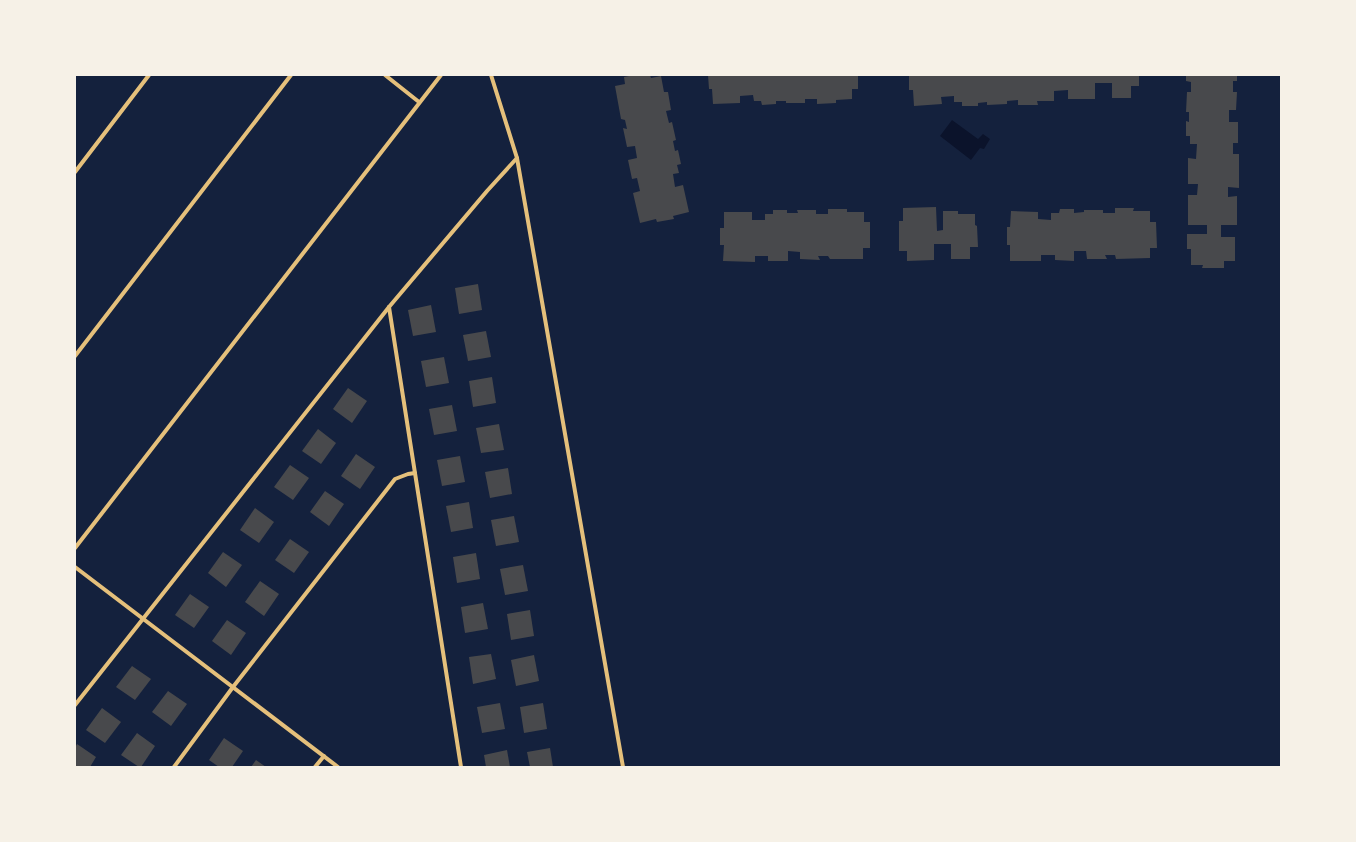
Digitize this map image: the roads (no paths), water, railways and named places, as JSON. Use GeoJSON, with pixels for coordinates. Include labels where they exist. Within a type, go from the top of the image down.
{"type":"FeatureCollection","features":[{"type":"Feature","properties":{"kind":"street"},"geometry":{"type":"LineString","coordinates":[[75,172],[149,75]]}},
{"type":"Feature","properties":{"kind":"street"},"geometry":{"type":"LineString","coordinates":[[75,356],[291,75]]}},
{"type":"Feature","properties":{"kind":"street"},"geometry":{"type":"LineString","coordinates":[[385,75],[419,102]]}},
{"type":"Feature","properties":{"kind":"street"},"geometry":{"type":"LineString","coordinates":[[75,548],[441,75]]}},
{"type":"Feature","properties":{"kind":"street"},"geometry":{"type":"LineString","coordinates":[[491,75],[517,158],[623,767]]}},
{"type":"Feature","properties":{"kind":"street"},"geometry":{"type":"LineString","coordinates":[[75,705],[389,307],[482,196],[517,158]]}},
{"type":"Feature","properties":{"kind":"street"},"geometry":{"type":"LineString","coordinates":[[389,307],[461,767]]}},
{"type":"Feature","properties":{"kind":"street"},"geometry":{"type":"LineString","coordinates":[[174,767],[233,687],[395,479],[415,473]]}},
{"type":"Feature","properties":{"kind":"street"},"geometry":{"type":"LineString","coordinates":[[75,567],[338,767]]}},
{"type":"Feature","properties":{"kind":"street"},"geometry":{"type":"LineString","coordinates":[[315,767],[324,756]]}},
{"type":"Feature","properties":{"kind":"water"},"geometry":{"type":"Polygon","coordinates":[[[952,120],[978,139],[983,134],[990,139],[984,149],[980,148],[971,160],[940,136],[952,120]]]}}]}
